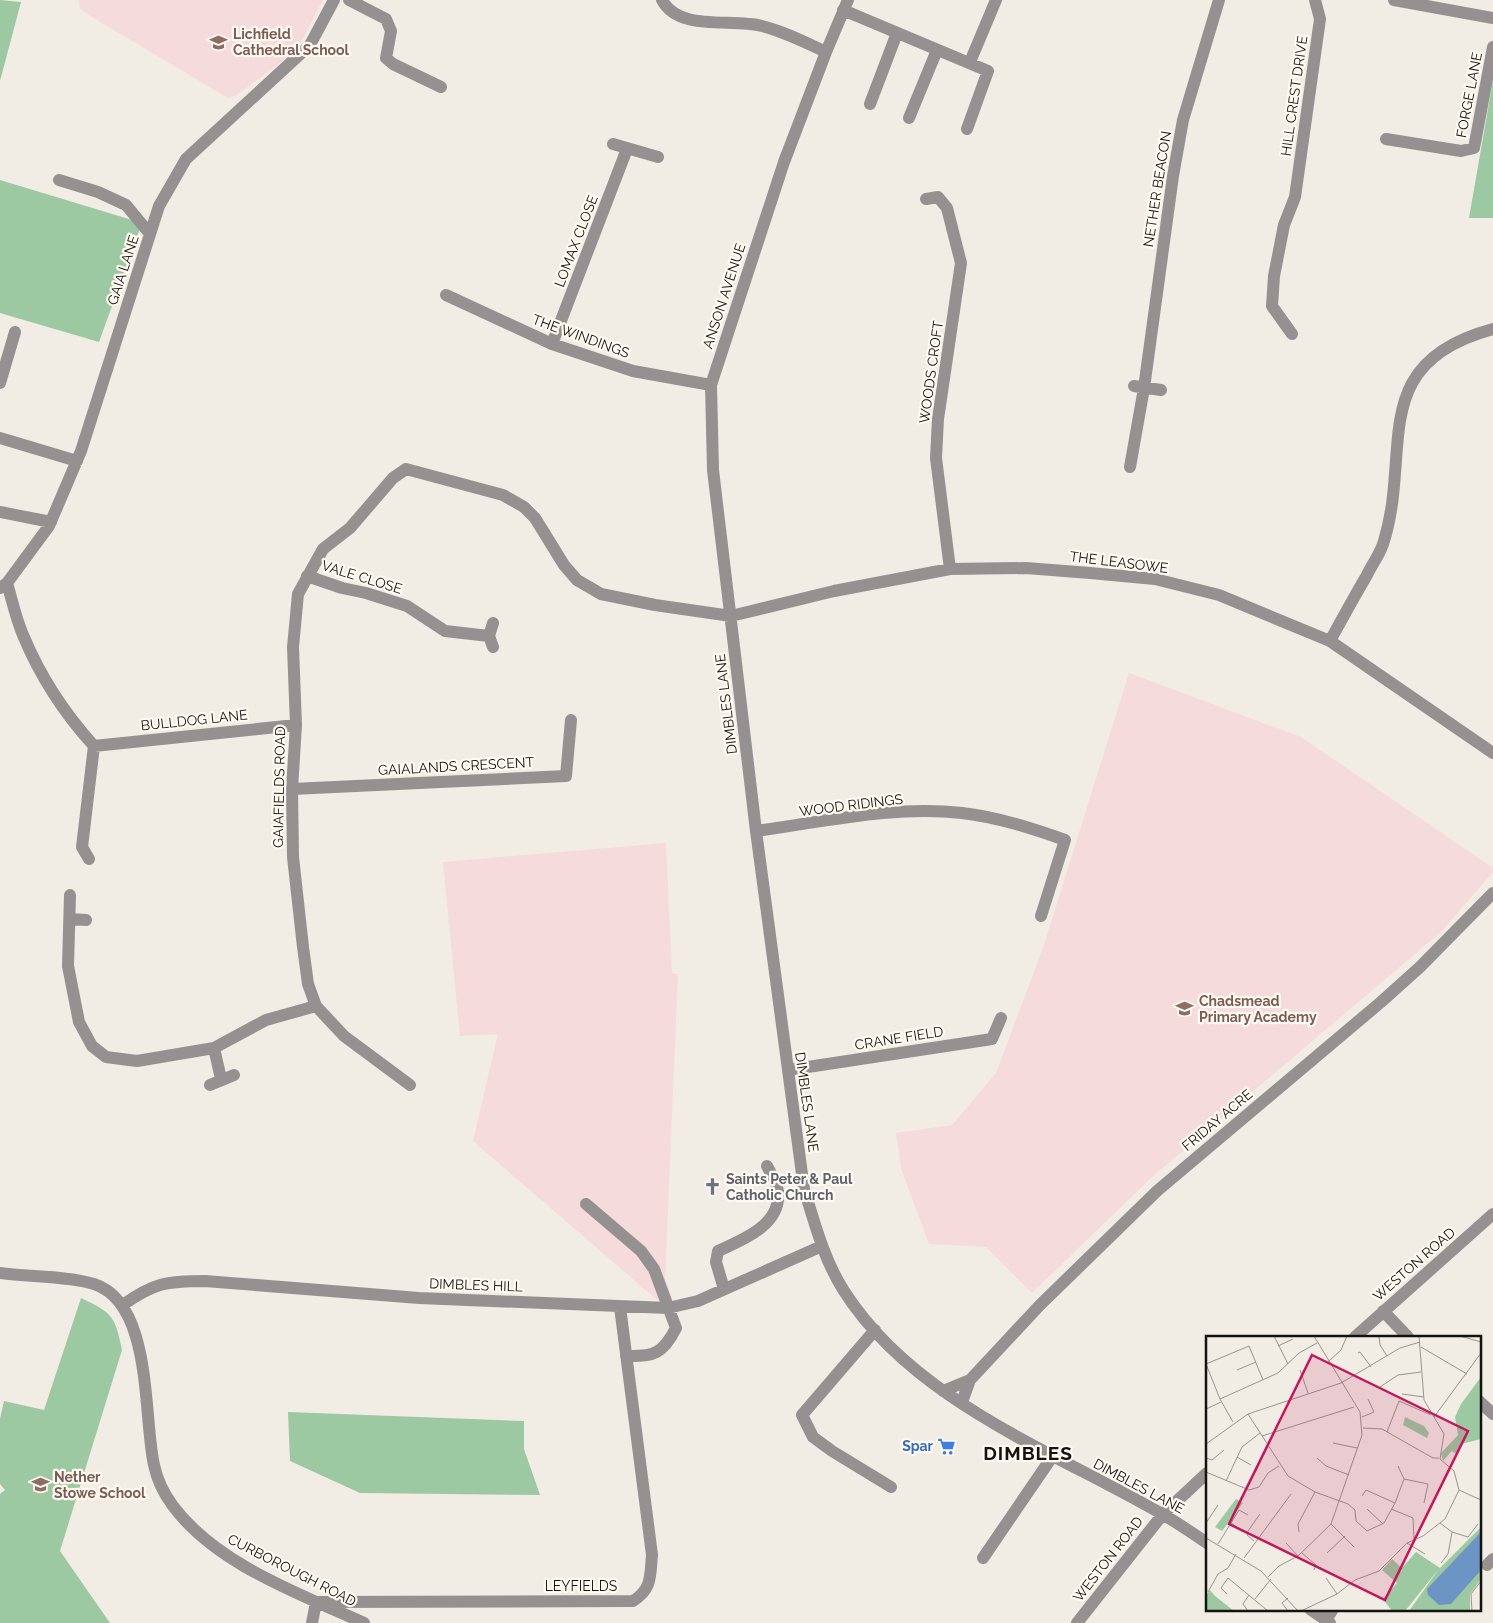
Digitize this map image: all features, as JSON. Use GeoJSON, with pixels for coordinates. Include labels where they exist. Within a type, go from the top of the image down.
{"type":"FeatureCollection","features":[{"type":"Feature","properties":{"kind":"street","name":"GAIA LANE"},"geometry":{"type":"LineString","coordinates":[[4,586],[51,522],[77,461],[159,206],[186,160],[310,45],[334,0]]}},
{"type":"Feature","properties":{"kind":"street"},"geometry":{"type":"LineString","coordinates":[[349,0],[386,19],[391,31],[386,58],[392,64],[441,87]]}},
{"type":"Feature","properties":{"kind":"street"},"geometry":{"type":"LineString","coordinates":[[662,0],[667,9],[682,17],[701,21],[736,21],[760,25],[791,35],[826,52]]}},
{"type":"Feature","properties":{"kind":"street"},"geometry":{"type":"LineString","coordinates":[[970,62],[996,0]]}},
{"type":"Feature","properties":{"kind":"street","name":"NETHER BEACON"},"geometry":{"type":"LineString","coordinates":[[1130,467],[1139,387],[1183,120],[1220,0]]}},
{"type":"Feature","properties":{"kind":"street","name":"HILL CREST DRIVE"},"geometry":{"type":"LineString","coordinates":[[1292,334],[1272,306],[1274,276],[1284,225],[1295,197],[1320,19],[1315,0]]}},
{"type":"Feature","properties":{"kind":"street"},"geometry":{"type":"LineString","coordinates":[[1394,0],[1493,18]]}},
{"type":"Feature","properties":{"kind":"street"},"geometry":{"type":"LineString","coordinates":[[846,5],[897,33],[988,71],[967,129]]}},
{"type":"Feature","properties":{"kind":"street","name":"ANSON AVENUE"},"geometry":{"type":"LineString","coordinates":[[731,616],[713,470],[711,385],[784,162],[846,5]]}},
{"type":"Feature","properties":{"kind":"street"},"geometry":{"type":"LineString","coordinates":[[870,104],[897,33]]}},
{"type":"Feature","properties":{"kind":"street","name":"FORGE LANE"},"geometry":{"type":"LineString","coordinates":[[1386,139],[1461,151],[1474,148],[1493,47]]}},
{"type":"Feature","properties":{"kind":"street"},"geometry":{"type":"LineString","coordinates":[[909,118],[937,50]]}},
{"type":"Feature","properties":{"kind":"street"},"geometry":{"type":"LineString","coordinates":[[613,144],[658,157]]}},
{"type":"Feature","properties":{"kind":"street","name":"LOMAX CLOSE"},"geometry":{"type":"LineString","coordinates":[[552,344],[628,149]]}},
{"type":"Feature","properties":{"kind":"street"},"geometry":{"type":"LineString","coordinates":[[59,180],[98,192],[126,205],[150,234]]}},
{"type":"Feature","properties":{"kind":"street","name":"WOODS CROFT"},"geometry":{"type":"LineString","coordinates":[[926,199],[938,197],[947,208],[961,263],[938,419],[936,458],[950,569]]}},
{"type":"Feature","properties":{"kind":"street","name":"THE WINDINGS"},"geometry":{"type":"LineString","coordinates":[[446,295],[552,344],[633,371],[711,385]]}},
{"type":"Feature","properties":{"kind":"street"},"geometry":{"type":"LineString","coordinates":[[1330,641],[1384,543],[1390,517],[1397,426],[1405,397],[1420,370],[1441,353],[1466,336],[1493,329]]}},
{"type":"Feature","properties":{"kind":"street"},"geometry":{"type":"LineString","coordinates":[[0,383],[14,332]]}},
{"type":"Feature","properties":{"kind":"street"},"geometry":{"type":"LineString","coordinates":[[1139,387],[1161,390]]}},
{"type":"Feature","properties":{"kind":"street"},"geometry":{"type":"LineString","coordinates":[[0,438],[77,461]]}},
{"type":"Feature","properties":{"kind":"street","name":"GAIAFIELDS ROAD"},"geometry":{"type":"LineString","coordinates":[[410,1085],[344,1036],[316,1006],[308,984],[293,857],[292,790],[296,725],[293,647],[298,594],[323,549],[350,528],[393,478],[406,469],[503,495],[524,506],[535,518],[564,565],[577,580],[601,594],[656,605],[731,616]]}},
{"type":"Feature","properties":{"kind":"street"},"geometry":{"type":"LineString","coordinates":[[0,512],[51,522]]}},
{"type":"Feature","properties":{"kind":"street","name":"THE LEASOWE"},"geometry":{"type":"LineString","coordinates":[[731,616],[834,590],[950,569],[1026,568],[1155,579],[1219,595],[1330,641],[1493,753]]}},
{"type":"Feature","properties":{"kind":"street","name":"VALE CLOSE"},"geometry":{"type":"LineString","coordinates":[[307,576],[407,606],[445,631],[491,642],[493,623]]}},
{"type":"Feature","properties":{"kind":"street"},"geometry":{"type":"LineString","coordinates":[[4,586],[22,634],[48,685],[69,718],[94,746],[78,849],[89,859]]}},
{"type":"Feature","properties":{"kind":"street","name":"DIMBLES LANE"},"geometry":{"type":"LineString","coordinates":[[731,616],[756,831],[804,1189],[822,1246],[843,1289],[857,1310],[875,1330],[907,1362],[943,1391],[1052,1457],[1163,1514],[1206,1542]]}},
{"type":"Feature","properties":{"kind":"street","name":"GAIALANDS CRESCENT"},"geometry":{"type":"LineString","coordinates":[[292,790],[566,776],[571,720]]}},
{"type":"Feature","properties":{"kind":"street","name":"BULLDOG LANE"},"geometry":{"type":"LineString","coordinates":[[94,746],[296,725]]}},
{"type":"Feature","properties":{"kind":"street","name":"WOOD RIDINGS"},"geometry":{"type":"LineString","coordinates":[[756,831],[895,812],[961,813],[1018,824],[1065,840],[1042,916]]}},
{"type":"Feature","properties":{"kind":"street","name":"FRIDAY ACRE"},"geometry":{"type":"LineString","coordinates":[[962,1402],[970,1380],[1040,1305],[1157,1191],[1381,1002],[1420,967],[1493,893]]}},
{"type":"Feature","properties":{"kind":"street"},"geometry":{"type":"LineString","coordinates":[[70,895],[68,966],[79,1022],[92,1046],[106,1058],[137,1062],[214,1048],[266,1020],[316,1006]]}},
{"type":"Feature","properties":{"kind":"street"},"geometry":{"type":"LineString","coordinates":[[70,918],[86,920]]}},
{"type":"Feature","properties":{"kind":"street","name":"CRANE FIELD"},"geometry":{"type":"LineString","coordinates":[[788,1070],[992,1039],[1001,1018]]}},
{"type":"Feature","properties":{"kind":"street"},"geometry":{"type":"LineString","coordinates":[[214,1048],[216,1082],[234,1075]]}},
{"type":"Feature","properties":{"kind":"street"},"geometry":{"type":"LineString","coordinates":[[724,1289],[716,1262],[718,1251],[748,1237],[763,1227],[774,1212],[778,1192],[767,1166]]}},
{"type":"Feature","properties":{"kind":"street"},"geometry":{"type":"LineString","coordinates":[[586,1204],[641,1251],[654,1269],[676,1328],[669,1342],[650,1357],[626,1356]]}},
{"type":"Feature","properties":{"kind":"street","name":"WESTON ROAD"},"geometry":{"type":"LineString","coordinates":[[1356,1336],[1493,1214]]}},
{"type":"Feature","properties":{"kind":"street","name":"DIMBLES HILL"},"geometry":{"type":"LineString","coordinates":[[123,1305],[143,1290],[172,1281],[180,1281],[419,1298],[668,1308],[698,1301],[822,1246]]}},
{"type":"Feature","properties":{"kind":"street","name":"CURBOROUGH ROAD"},"geometry":{"type":"LineString","coordinates":[[0,1274],[95,1284],[111,1294],[123,1305],[129,1316],[138,1347],[154,1465],[160,1484],[172,1506],[199,1535],[238,1563],[316,1602],[364,1623]]}},
{"type":"Feature","properties":{"kind":"street","name":"LEYFIELDS"},"geometry":{"type":"LineString","coordinates":[[316,1602],[633,1601],[645,1594],[650,1580],[652,1555],[620,1307]]}},
{"type":"Feature","properties":{"kind":"street"},"geometry":{"type":"LineString","coordinates":[[1383,1310],[1407,1336]]}},
{"type":"Feature","properties":{"kind":"street"},"geometry":{"type":"LineString","coordinates":[[875,1330],[802,1415],[813,1437],[832,1451],[891,1487]]}},
{"type":"Feature","properties":{"kind":"street","name":"FRIDAY ACRE"},"geometry":{"type":"LineString","coordinates":[[943,1391],[970,1380]]}},
{"type":"Feature","properties":{"kind":"street"},"geometry":{"type":"LineString","coordinates":[[1480,1402],[1493,1414]]}},
{"type":"Feature","properties":{"kind":"street"},"geometry":{"type":"LineString","coordinates":[[982,1558],[1052,1457]]}},
{"type":"Feature","properties":{"kind":"street","name":"WESTON ROAD"},"geometry":{"type":"LineString","coordinates":[[1077,1623],[1163,1514],[1206,1474]]}},
{"type":"Feature","properties":{"kind":"street"},"geometry":{"type":"LineString","coordinates":[[312,1623],[316,1602]]}},
{"type":"Feature","properties":{"kind":"street"},"geometry":{"type":"LineString","coordinates":[[1312,1610],[1330,1617]]}},
{"type":"Feature","properties":{"kind":"shaded area","name":"Lichfield Cathedral School"},"geometry":{"type":"Polygon","coordinates":[[[79,0],[323,0],[297,50],[237,95],[228,98],[92,17],[80,9],[79,0]]]}},
{"type":"Feature","properties":{"kind":"shaded area","name":"Chadsmead Primary Academy"},"geometry":{"type":"Polygon","coordinates":[[[1129,673],[1301,737],[1493,868],[1493,872],[1442,931],[1151,1178],[1032,1293],[986,1247],[929,1244],[901,1168],[896,1133],[952,1125],[996,1073],[1044,945],[1129,673]]]}},
{"type":"Feature","properties":{"kind":"shaded area"},"geometry":{"type":"Polygon","coordinates":[[[666,843],[672,973],[678,974],[665,1279],[672,1297],[656,1299],[473,1141],[498,1034],[460,1036],[443,862],[666,843]]]}},
{"type":"Feature","properties":{"kind":"green space"},"geometry":{"type":"Polygon","coordinates":[[[0,0],[21,2],[0,81],[0,0]]]}},
{"type":"Feature","properties":{"kind":"green space"},"geometry":{"type":"Polygon","coordinates":[[[1493,80],[1493,218],[1469,218],[1493,80]]]}},
{"type":"Feature","properties":{"kind":"green space"},"geometry":{"type":"Polygon","coordinates":[[[0,180],[142,223],[99,342],[0,313],[0,180]]]}},
{"type":"Feature","properties":{"kind":"green space","name":"Nether Stowe School"},"geometry":{"type":"Polygon","coordinates":[[[81,1298],[100,1308],[110,1316],[117,1329],[122,1350],[60,1551],[110,1623],[0,1623],[0,1494],[5,1490],[0,1484],[0,1419],[4,1401],[44,1410],[81,1298]]]}},
{"type":"Feature","properties":{"kind":"green space"},"geometry":{"type":"Polygon","coordinates":[[[288,1412],[524,1421],[524,1449],[540,1495],[360,1493],[290,1461],[288,1412]]]}},
{"type":"Feature","properties":{"kind":"place","name":"Lichfield Cathedral School"},"geometry":{"type":"Point","coordinates":[219,42]}},
{"type":"Feature","properties":{"kind":"place","name":"Chadsmead Primary Academy"},"geometry":{"type":"Point","coordinates":[1185,1009]}},
{"type":"Feature","properties":{"kind":"place","name":"Saints Peter & Paul Catholic Church"},"geometry":{"type":"Point","coordinates":[712,1187]}},
{"type":"Feature","properties":{"kind":"place","name":"Spar"},"geometry":{"type":"Point","coordinates":[947,1446]}},
{"type":"Feature","properties":{"kind":"place","name":"Nether Stowe School"},"geometry":{"type":"Point","coordinates":[40,1485]}},
{"type":"Feature","properties":{"kind":"district","name":"DIMBLES"},"geometry":{"type":"Point","coordinates":[1028,1453]}}]}
